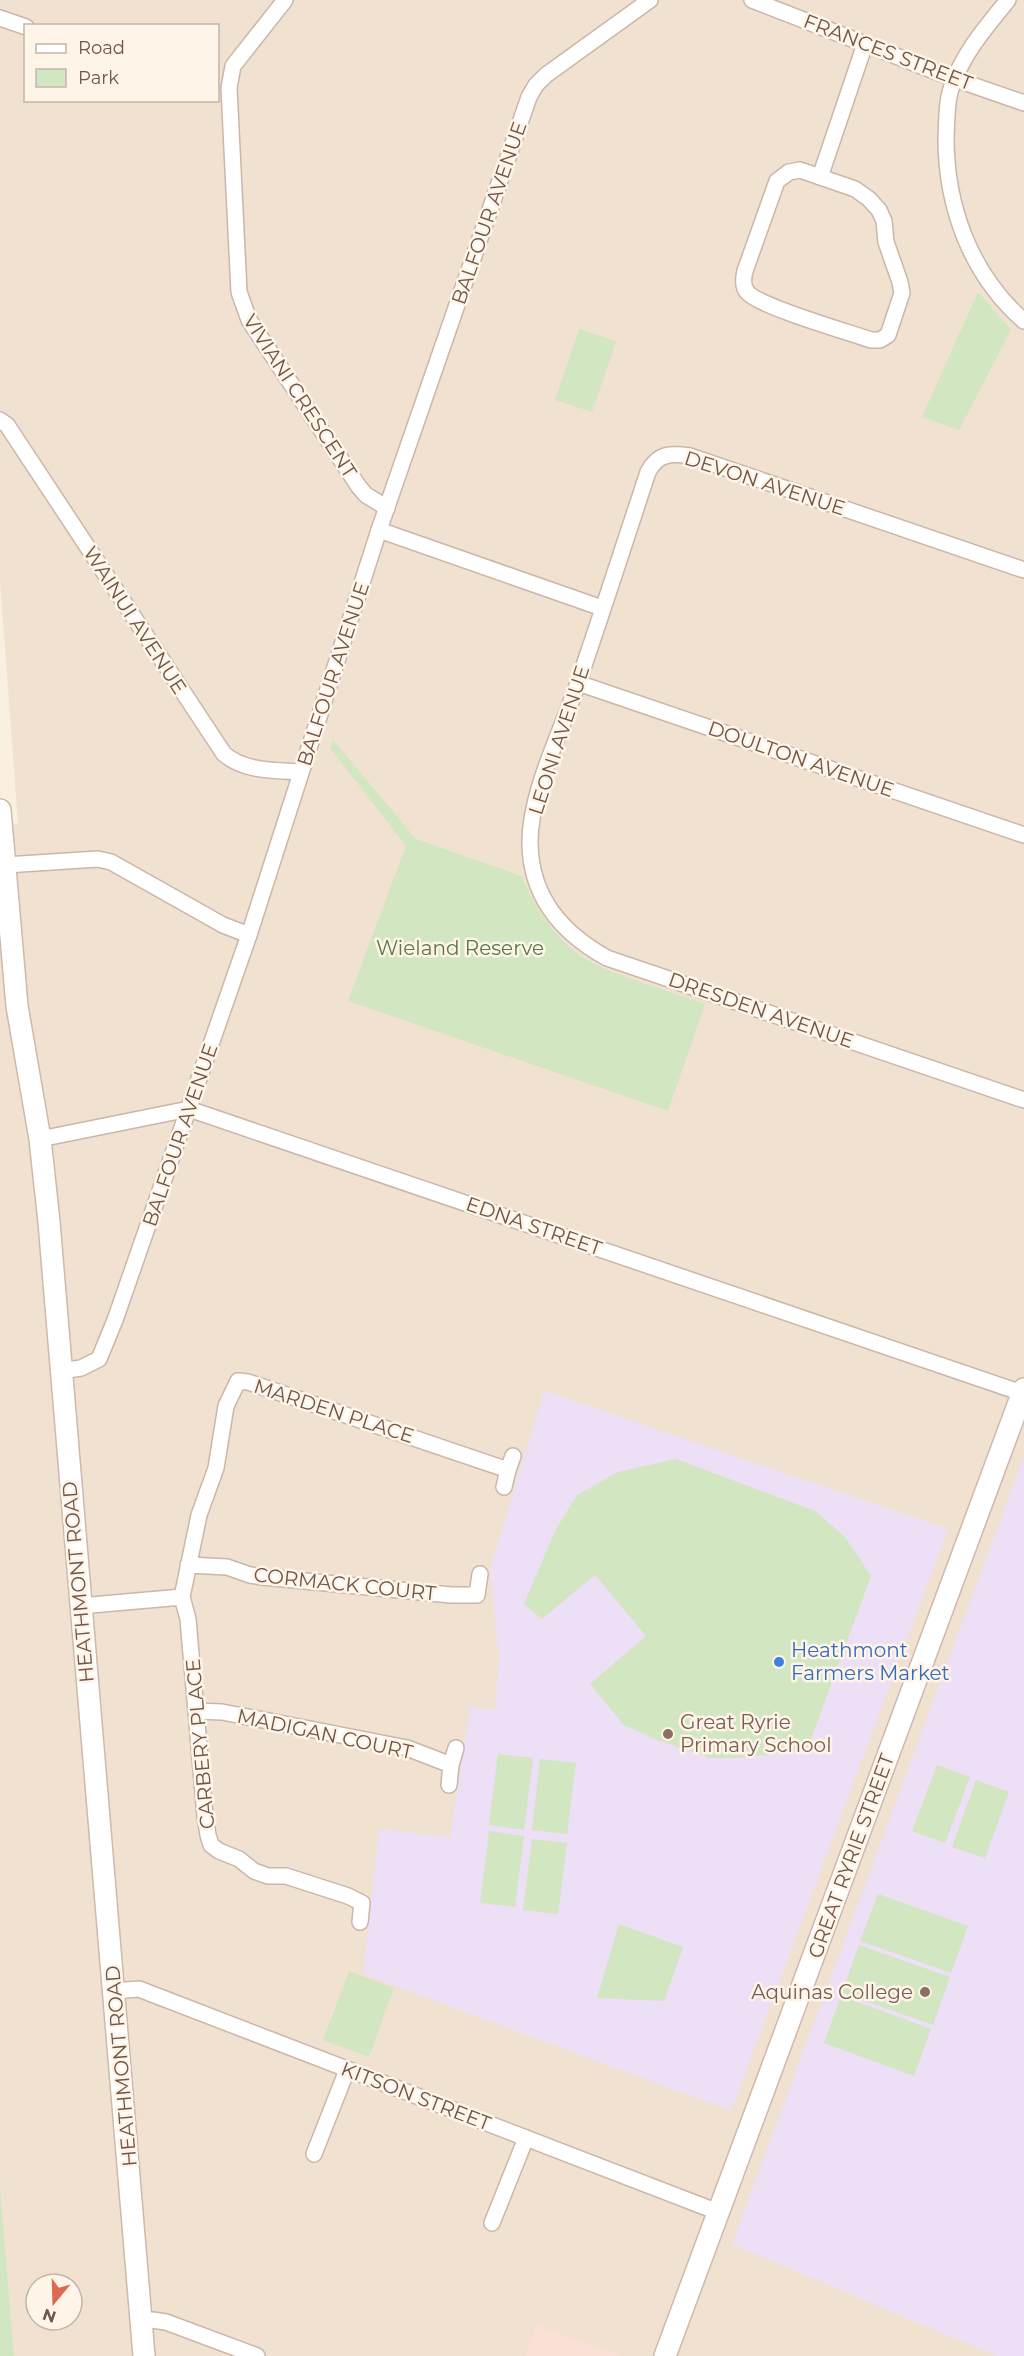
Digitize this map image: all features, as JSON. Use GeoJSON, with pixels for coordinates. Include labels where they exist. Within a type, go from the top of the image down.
{"type":"FeatureCollection","features":[{"type":"Feature","properties":{"kind":"street","name":"VIVIANI CRESCENT"},"geometry":{"type":"LineString","coordinates":[[285,0],[233,66],[223,88],[242,307],[359,487],[366,495],[387,508]]}},
{"type":"Feature","properties":{"kind":"street","name":"BALFOUR AVENUE"},"geometry":{"type":"LineString","coordinates":[[61,1371],[81,1368],[99,1359],[249,935],[387,508],[532,91],[546,75],[650,0]]}},
{"type":"Feature","properties":{"kind":"street","name":"FRANCES STREET"},"geometry":{"type":"LineString","coordinates":[[753,0],[955,79],[1024,102]]}},
{"type":"Feature","properties":{"kind":"street"},"geometry":{"type":"LineString","coordinates":[[1008,0],[972,47],[955,79],[947,108],[946,150],[947,170],[955,212],[970,252],[1001,298],[1024,321]]}},
{"type":"Feature","properties":{"kind":"street"},"geometry":{"type":"LineString","coordinates":[[0,18],[24,26]]}},
{"type":"Feature","properties":{"kind":"street"},"geometry":{"type":"LineString","coordinates":[[820,177],[865,44]]}},
{"type":"Feature","properties":{"kind":"street"},"geometry":{"type":"LineString","coordinates":[[794,170],[820,177],[855,189],[866,196],[879,210],[884,221],[885,242],[902,292],[888,334],[880,340],[871,340],[766,304],[750,295],[744,287],[745,271],[777,181],[794,170]]}},
{"type":"Feature","properties":{"kind":"street","name":"WAINUI AVENUE"},"geometry":{"type":"LineString","coordinates":[[0,420],[7,425],[224,754],[236,763],[249,767],[301,772]]}},
{"type":"Feature","properties":{"kind":"street","name":"DEVON AVENUE"},"geometry":{"type":"LineString","coordinates":[[602,608],[648,472],[658,458],[675,454],[690,456],[1024,570]]}},
{"type":"Feature","properties":{"kind":"street"},"geometry":{"type":"LineString","coordinates":[[380,530],[602,608]]}},
{"type":"Feature","properties":{"kind":"street","name":"LEONI AVENUE"},"geometry":{"type":"LineString","coordinates":[[535,874],[530,844],[536,802],[602,608]]}},
{"type":"Feature","properties":{"kind":"street","name":"DOULTON AVENUE"},"geometry":{"type":"LineString","coordinates":[[578,683],[1024,835]]}},
{"type":"Feature","properties":{"kind":"street","name":"HEATHMONT ROAD"},"geometry":{"type":"LineString","coordinates":[[0,810],[18,1015],[40,1139],[49,1222],[144,2356]]}},
{"type":"Feature","properties":{"kind":"street"},"geometry":{"type":"LineString","coordinates":[[5,865],[98,859],[111,862],[223,925],[249,935]]}},
{"type":"Feature","properties":{"kind":"street","name":"DRESDEN AVENUE"},"geometry":{"type":"LineString","coordinates":[[535,874],[540,891],[553,915],[572,935],[607,958],[1024,1100]]}},
{"type":"Feature","properties":{"kind":"street"},"geometry":{"type":"LineString","coordinates":[[40,1139],[189,1109]]}},
{"type":"Feature","properties":{"kind":"street","name":"EDNA STREET"},"geometry":{"type":"LineString","coordinates":[[189,1109],[1023,1391]]}},
{"type":"Feature","properties":{"kind":"street","name":"MARDEN PLACE"},"geometry":{"type":"LineString","coordinates":[[188,1565],[199,1515],[216,1468],[226,1406],[238,1381],[248,1382],[511,1463],[504,1487]]}},
{"type":"Feature","properties":{"kind":"street","name":"GREAT RYRIE STREET"},"geometry":{"type":"LineString","coordinates":[[665,2356],[1023,1391]]}},
{"type":"Feature","properties":{"kind":"street"},"geometry":{"type":"LineString","coordinates":[[80,1606],[182,1597],[188,1565]]}},
{"type":"Feature","properties":{"kind":"street","name":"CORMACK COURT"},"geometry":{"type":"LineString","coordinates":[[188,1565],[227,1567],[263,1577],[451,1595],[477,1595],[480,1574]]}},
{"type":"Feature","properties":{"kind":"street","name":"CARBERY PLACE"},"geometry":{"type":"LineString","coordinates":[[182,1597],[188,1619],[208,1835],[211,1845],[239,1859],[254,1871],[268,1876],[286,1876],[362,1902],[360,1922]]}},
{"type":"Feature","properties":{"kind":"street","name":"MADIGAN COURT"},"geometry":{"type":"LineString","coordinates":[[196,1711],[222,1712],[407,1748],[451,1765]]}},
{"type":"Feature","properties":{"kind":"street"},"geometry":{"type":"LineString","coordinates":[[449,1785],[456,1748]]}},
{"type":"Feature","properties":{"kind":"street","name":"KITSON STREET"},"geometry":{"type":"LineString","coordinates":[[114,1991],[139,1989],[718,2212]]}},
{"type":"Feature","properties":{"kind":"street"},"geometry":{"type":"LineString","coordinates":[[314,2154],[346,2070]]}},
{"type":"Feature","properties":{"kind":"street"},"geometry":{"type":"LineString","coordinates":[[492,2223],[526,2138]]}},
{"type":"Feature","properties":{"kind":"street"},"geometry":{"type":"LineString","coordinates":[[142,2321],[166,2322],[257,2356]]}},
{"type":"Feature","properties":{"kind":"shaded area"},"geometry":{"type":"Polygon","coordinates":[[[0,0],[1024,0],[1024,2356],[14,2356],[0,2184],[0,826],[18,824],[0,581],[0,0]]]}},
{"type":"Feature","properties":{"kind":"shaded area","name":"Great Ryrie Primary School"},"geometry":{"type":"Polygon","coordinates":[[[544,1391],[948,1529],[731,2111],[363,1974],[379,1829],[450,1837],[470,1707],[495,1710],[499,1660],[490,1570],[544,1391]]]}},
{"type":"Feature","properties":{"kind":"shaded area","name":"Aquinas College"},"geometry":{"type":"Polygon","coordinates":[[[1024,1457],[1024,2356],[996,2356],[732,2244],[1024,1457]]]}},
{"type":"Feature","properties":{"kind":"shaded area"},"geometry":{"type":"Polygon","coordinates":[[[536,2325],[621,2356],[525,2356],[536,2325]]]}},
{"type":"Feature","properties":{"kind":"green space"},"geometry":{"type":"Polygon","coordinates":[[[978,292],[1011,330],[959,430],[922,417],[978,292]]]}},
{"type":"Feature","properties":{"kind":"green space"},"geometry":{"type":"Polygon","coordinates":[[[579,329],[616,341],[592,412],[555,400],[579,329]]]}},
{"type":"Feature","properties":{"kind":"green space","name":"Wieland Reserve"},"geometry":{"type":"Polygon","coordinates":[[[333,740],[416,839],[521,876],[543,916],[573,950],[599,966],[705,1004],[668,1111],[348,1001],[406,846],[330,748],[333,740]]]}},
{"type":"Feature","properties":{"kind":"green space"},"geometry":{"type":"Polygon","coordinates":[[[676,1459],[815,1511],[845,1537],[871,1576],[807,1750],[738,1758],[710,1758],[657,1740],[624,1725],[590,1684],[646,1636],[595,1575],[542,1619],[524,1604],[555,1531],[577,1495],[618,1472],[676,1459]]]}},
{"type":"Feature","properties":{"kind":"green space"},"geometry":{"type":"Polygon","coordinates":[[[498,1754],[533,1758],[524,1830],[489,1825],[498,1754]]]}},
{"type":"Feature","properties":{"kind":"green space"},"geometry":{"type":"Polygon","coordinates":[[[540,1759],[576,1763],[567,1834],[532,1830],[540,1759]]]}},
{"type":"Feature","properties":{"kind":"green space"},"geometry":{"type":"Polygon","coordinates":[[[937,1765],[970,1777],[945,1843],[912,1831],[937,1765]]]}},
{"type":"Feature","properties":{"kind":"green space"},"geometry":{"type":"Polygon","coordinates":[[[976,1780],[1009,1792],[985,1858],[952,1847],[976,1780]]]}},
{"type":"Feature","properties":{"kind":"green space"},"geometry":{"type":"Polygon","coordinates":[[[489,1831],[524,1836],[515,1907],[480,1903],[489,1831]]]}},
{"type":"Feature","properties":{"kind":"green space"},"geometry":{"type":"Polygon","coordinates":[[[532,1839],[567,1843],[558,1914],[523,1910],[532,1839]]]}},
{"type":"Feature","properties":{"kind":"green space"},"geometry":{"type":"Polygon","coordinates":[[[878,1894],[968,1926],[951,1973],[860,1941],[878,1894]]]}},
{"type":"Feature","properties":{"kind":"green space"},"geometry":{"type":"Polygon","coordinates":[[[619,1924],[683,1947],[664,2001],[597,1998],[619,1924]]]}},
{"type":"Feature","properties":{"kind":"green space"},"geometry":{"type":"Polygon","coordinates":[[[859,1945],[950,1977],[933,2025],[842,1993],[859,1945]]]}},
{"type":"Feature","properties":{"kind":"green space"},"geometry":{"type":"Polygon","coordinates":[[[349,1971],[394,1988],[369,2057],[323,2040],[349,1971]]]}},
{"type":"Feature","properties":{"kind":"green space"},"geometry":{"type":"Polygon","coordinates":[[[841,1996],[931,2029],[914,2076],[824,2043],[841,1996]]]}},
{"type":"Feature","properties":{"kind":"green space"},"geometry":{"type":"Polygon","coordinates":[[[0,2184],[14,2356],[0,2356],[0,2184]]]}},
{"type":"Feature","properties":{"kind":"place","name":"Heathmont Farmers Market"},"geometry":{"type":"Point","coordinates":[779,1662]}},
{"type":"Feature","properties":{"kind":"place","name":"Great Ryrie Primary School"},"geometry":{"type":"Point","coordinates":[668,1734]}},
{"type":"Feature","properties":{"kind":"place","name":"Aquinas College"},"geometry":{"type":"Point","coordinates":[925,1992]}}]}
